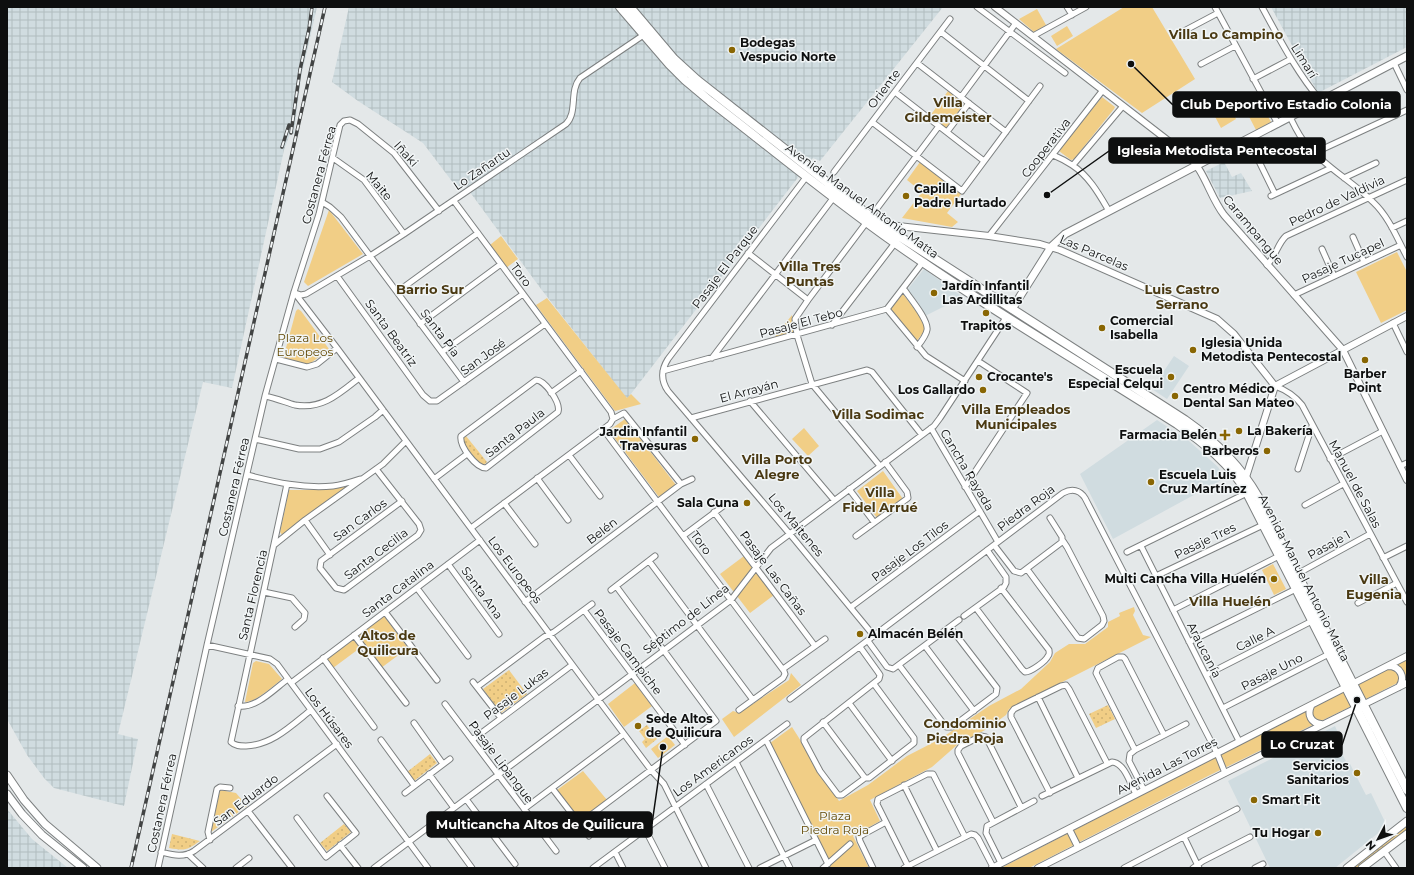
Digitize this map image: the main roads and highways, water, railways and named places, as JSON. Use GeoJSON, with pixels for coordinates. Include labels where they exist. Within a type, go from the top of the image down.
{"type":"FeatureCollection","features":[{"type":"Feature","properties":{"kind":"main road","name":"Avenida Manuel Antonio Matta"},"geometry":{"type":"LineString","coordinates":[[620,7],[703,85],[869,220],[895,243],[923,262],[1198,429],[1226,453],[1246,477],[1258,497],[1297,574],[1350,686],[1407,790]]}},
{"type":"Feature","properties":{"kind":"main road","name":"Avenida Manuel Antonio Matta"},"geometry":{"type":"LineString","coordinates":[[630,7],[664,59],[685,80],[834,197],[869,220],[880,224],[1009,313],[1199,439],[1228,467],[1245,491],[1329,654],[1350,686]]}},
{"type":"Feature","properties":{"kind":"main road"},"geometry":{"type":"LineString","coordinates":[[1009,313],[1051,247],[1066,234],[1407,56]]}},
{"type":"Feature","properties":{"kind":"main road"},"geometry":{"type":"LineString","coordinates":[[1245,491],[1246,477]]}},
{"type":"Feature","properties":{"kind":"main road","name":"Avenida Manuel Antonio Matta"},"geometry":{"type":"LineString","coordinates":[[1360,705],[1407,808]]}},
{"type":"Feature","properties":{"kind":"main road"},"geometry":{"type":"LineString","coordinates":[[7,775],[24,800],[45,824],[97,868]]}},
{"type":"Feature","properties":{"kind":"main road"},"geometry":{"type":"LineString","coordinates":[[7,794],[22,814],[42,835],[83,868]]}},
{"type":"Feature","properties":{"kind":"main road"},"geometry":{"type":"LineString","coordinates":[[1347,868],[1407,821]]}},
{"type":"Feature","properties":{"kind":"main road"},"geometry":{"type":"LineString","coordinates":[[1362,868],[1407,834]]}},
{"type":"Feature","properties":{"kind":"railway"},"geometry":{"type":"LineString","coordinates":[[291,133],[300,70],[312,7]]}},
{"type":"Feature","properties":{"kind":"railway"},"geometry":{"type":"LineString","coordinates":[[131,868],[325,7]]}},
{"type":"Feature","properties":{"kind":"railway"},"geometry":{"type":"LineString","coordinates":[[282,147],[289,125]]}},
{"type":"Feature","properties":{"kind":"place","name":"Bodegas Vespucio Norte"},"geometry":{"type":"Point","coordinates":[732,50]}},
{"type":"Feature","properties":{"kind":"place","name":"Club Deportivo Estadio Colonia"},"geometry":{"type":"Point","coordinates":[1131,64]}},
{"type":"Feature","properties":{"kind":"place","name":"Iglesia Metodista Pentecostal"},"geometry":{"type":"Point","coordinates":[1047,195]}},
{"type":"Feature","properties":{"kind":"place","name":"Capilla Padre Hurtado"},"geometry":{"type":"Point","coordinates":[906,196]}},
{"type":"Feature","properties":{"kind":"place","name":"Jardín Infantil Las Ardillitas"},"geometry":{"type":"Point","coordinates":[934,293]}},
{"type":"Feature","properties":{"kind":"place","name":"Trapitos"},"geometry":{"type":"Point","coordinates":[986,313]}},
{"type":"Feature","properties":{"kind":"place","name":"Comercial Isabella"},"geometry":{"type":"Point","coordinates":[1102,328]}},
{"type":"Feature","properties":{"kind":"place","name":"Iglesia Unida Metodista Pentecostal"},"geometry":{"type":"Point","coordinates":[1193,350]}},
{"type":"Feature","properties":{"kind":"place","name":"Barber Point"},"geometry":{"type":"Point","coordinates":[1365,360]}},
{"type":"Feature","properties":{"kind":"place","name":"Crocante's"},"geometry":{"type":"Point","coordinates":[979,377]}},
{"type":"Feature","properties":{"kind":"place","name":"Escuela Especial Celqui"},"geometry":{"type":"Point","coordinates":[1171,377]}},
{"type":"Feature","properties":{"kind":"place","name":"Los Gallardo"},"geometry":{"type":"Point","coordinates":[983,390]}},
{"type":"Feature","properties":{"kind":"place","name":"Centro Médico Dental San Mateo"},"geometry":{"type":"Point","coordinates":[1175,396]}},
{"type":"Feature","properties":{"kind":"place","name":"La Bakería"},"geometry":{"type":"Point","coordinates":[1239,431]}},
{"type":"Feature","properties":{"kind":"place","name":"Farmacia Belén"},"geometry":{"type":"Point","coordinates":[1225,435]}},
{"type":"Feature","properties":{"kind":"place","name":"Jardin Infantil Travesuras"},"geometry":{"type":"Point","coordinates":[695,439]}},
{"type":"Feature","properties":{"kind":"place","name":"Barberos"},"geometry":{"type":"Point","coordinates":[1267,451]}},
{"type":"Feature","properties":{"kind":"place","name":"Escuela Luis Cruz Martínez"},"geometry":{"type":"Point","coordinates":[1151,482]}},
{"type":"Feature","properties":{"kind":"place","name":"Sala Cuna"},"geometry":{"type":"Point","coordinates":[747,503]}},
{"type":"Feature","properties":{"kind":"place","name":"Multi Cancha Villa Huelén"},"geometry":{"type":"Point","coordinates":[1274,579]}},
{"type":"Feature","properties":{"kind":"place","name":"Almacén Belén"},"geometry":{"type":"Point","coordinates":[860,634]}},
{"type":"Feature","properties":{"kind":"place","name":"Lo Cruzat"},"geometry":{"type":"Point","coordinates":[1357,700]}},
{"type":"Feature","properties":{"kind":"place","name":"Sede Altos de Quilicura"},"geometry":{"type":"Point","coordinates":[638,726]}},
{"type":"Feature","properties":{"kind":"place","name":"Multicancha Altos de Quilicura"},"geometry":{"type":"Point","coordinates":[663,747]}},
{"type":"Feature","properties":{"kind":"place","name":"Servicios Sanitarios"},"geometry":{"type":"Point","coordinates":[1357,773]}},
{"type":"Feature","properties":{"kind":"place","name":"Smart Fit"},"geometry":{"type":"Point","coordinates":[1254,800]}},
{"type":"Feature","properties":{"kind":"place","name":"Tu Hogar"},"geometry":{"type":"Point","coordinates":[1318,833]}},
{"type":"Feature","properties":{"kind":"district","name":"Villa Lo Campino"},"geometry":{"type":"Point","coordinates":[1226,34]}},
{"type":"Feature","properties":{"kind":"district","name":"Villa Gildemeister"},"geometry":{"type":"Point","coordinates":[948,110]}},
{"type":"Feature","properties":{"kind":"district","name":"Villa Tres Puntas"},"geometry":{"type":"Point","coordinates":[810,274]}},
{"type":"Feature","properties":{"kind":"district","name":"Barrio Sur"},"geometry":{"type":"Point","coordinates":[430,289]}},
{"type":"Feature","properties":{"kind":"district","name":"Luis Castro Serrano"},"geometry":{"type":"Point","coordinates":[1182,296]}},
{"type":"Feature","properties":{"kind":"district","name":"Villa Sodimac"},"geometry":{"type":"Point","coordinates":[878,414]}},
{"type":"Feature","properties":{"kind":"district","name":"Villa Empleados Municipales"},"geometry":{"type":"Point","coordinates":[1016,416]}},
{"type":"Feature","properties":{"kind":"district","name":"Villa Porto Alegre"},"geometry":{"type":"Point","coordinates":[777,466]}},
{"type":"Feature","properties":{"kind":"district","name":"Villa Fidel Arrué"},"geometry":{"type":"Point","coordinates":[880,500]}},
{"type":"Feature","properties":{"kind":"district","name":"Villa Eugenia"},"geometry":{"type":"Point","coordinates":[1374,586]}},
{"type":"Feature","properties":{"kind":"district","name":"Villa Huelén"},"geometry":{"type":"Point","coordinates":[1230,601]}},
{"type":"Feature","properties":{"kind":"district","name":"Altos de Quilicura"},"geometry":{"type":"Point","coordinates":[388,642]}},
{"type":"Feature","properties":{"kind":"district","name":"Condominio Piedra Roja"},"geometry":{"type":"Point","coordinates":[965,730]}},
{"type":"Feature","properties":{"kind":"park label","name":"Plaza Los Europeos"},"geometry":{"type":"Point","coordinates":[305,345]}},
{"type":"Feature","properties":{"kind":"park label","name":"Plaza Piedra Roja"},"geometry":{"type":"Point","coordinates":[835,823]}}]}
